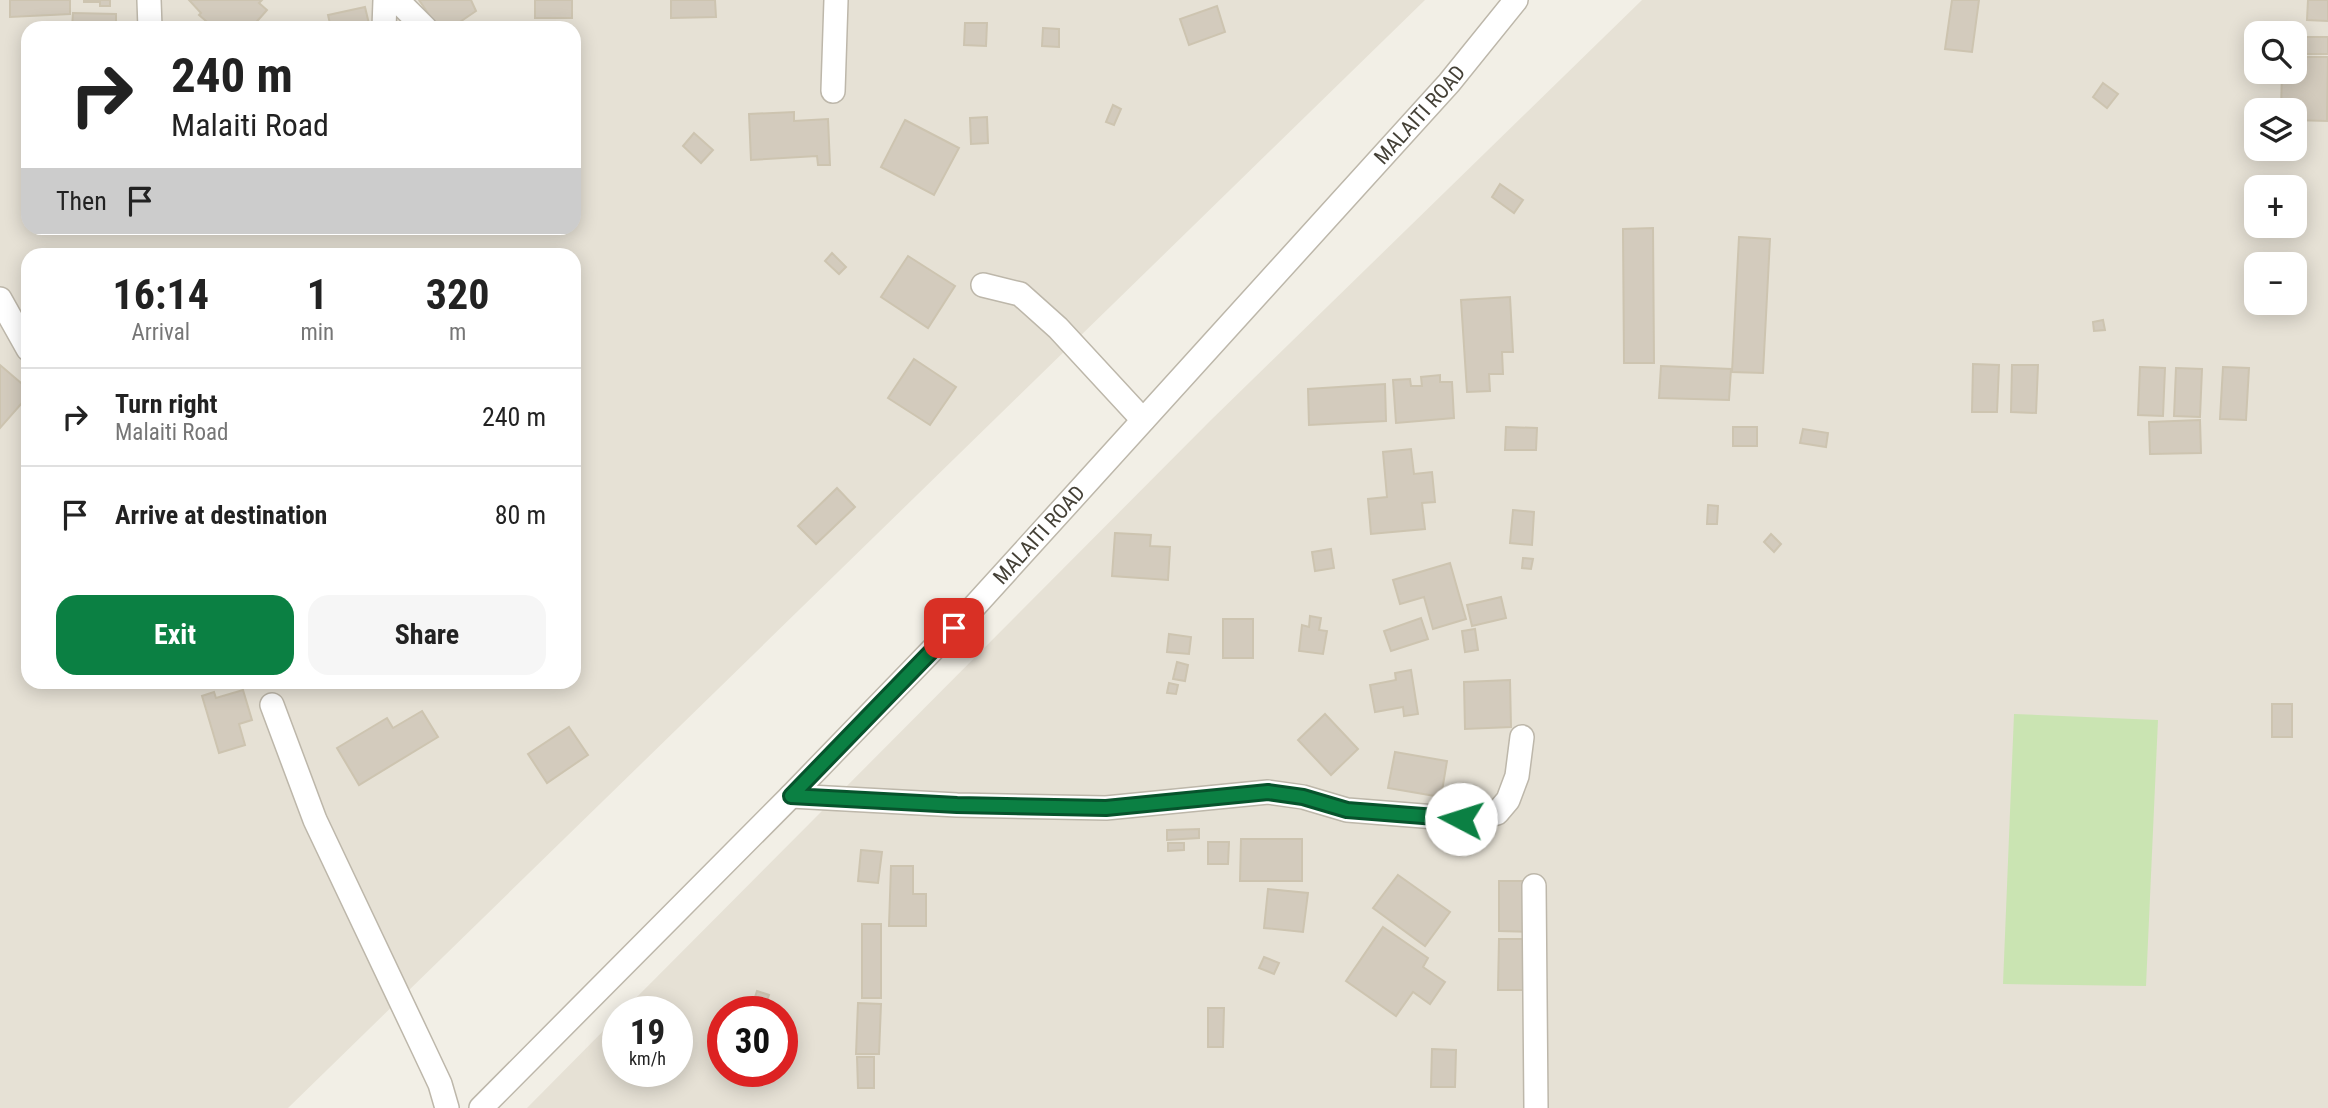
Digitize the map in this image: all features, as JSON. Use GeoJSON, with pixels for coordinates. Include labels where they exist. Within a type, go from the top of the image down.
{"type":"FeatureCollection","features":[{"type":"Feature","properties":{"kind":"street"},"geometry":{"type":"LineString","coordinates":[[149,0],[150,21]]}},
{"type":"Feature","properties":{"kind":"street"},"geometry":{"type":"LineString","coordinates":[[384,21],[386,0]]}},
{"type":"Feature","properties":{"kind":"street"},"geometry":{"type":"LineString","coordinates":[[397,0],[418,21]]}},
{"type":"Feature","properties":{"kind":"street"},"geometry":{"type":"LineString","coordinates":[[833,91],[836,0]]}},
{"type":"Feature","properties":{"kind":"street","name":"MALAITI ROAD"},"geometry":{"type":"LineString","coordinates":[[481,1108],[791,796],[972,609],[1449,83],[1516,0]]}},
{"type":"Feature","properties":{"kind":"street"},"geometry":{"type":"LineString","coordinates":[[983,285],[1020,294],[1058,328],[1143,420]]}},
{"type":"Feature","properties":{"kind":"street"},"geometry":{"type":"LineString","coordinates":[[0,299],[21,336]]}},
{"type":"Feature","properties":{"kind":"street"},"geometry":{"type":"LineString","coordinates":[[271,705],[315,820],[440,1084],[447,1108]]}},
{"type":"Feature","properties":{"kind":"street"},"geometry":{"type":"LineString","coordinates":[[791,796],[957,805],[1106,808],[1268,792],[1303,797],[1347,810],[1461,819],[1497,813],[1508,800],[1517,776],[1522,737]]}},
{"type":"Feature","properties":{"kind":"street"},"geometry":{"type":"LineString","coordinates":[[1534,886],[1536,1108]]}},
{"type":"Feature","properties":{"kind":"shaded area"},"geometry":{"type":"Polygon","coordinates":[[[0,0],[1425,0],[288,1108],[0,1108],[0,0]]]}},
{"type":"Feature","properties":{"kind":"shaded area"},"geometry":{"type":"Polygon","coordinates":[[[1642,0],[2328,0],[2328,1108],[527,1108],[602,1032],[602,1087],[693,1087],[693,996],[638,996],[1211,420],[1642,0]]]}},
{"type":"Feature","properties":{"kind":"green space"},"geometry":{"type":"Polygon","coordinates":[[[2014,714],[2158,720],[2146,986],[2003,984],[2014,714]]]}},
{"type":"Feature","properties":{"kind":"building"},"geometry":{"type":"Polygon","coordinates":[[[10,0],[70,0],[70,14],[10,17],[10,0]]]}},
{"type":"Feature","properties":{"kind":"building"},"geometry":{"type":"Polygon","coordinates":[[[84,0],[110,0],[110,6],[100,6],[100,2],[84,0]]]}},
{"type":"Feature","properties":{"kind":"building"},"geometry":{"type":"Polygon","coordinates":[[[189,0],[262,0],[259,3],[267,10],[257,21],[206,21],[199,15],[201,13],[189,0]]]}},
{"type":"Feature","properties":{"kind":"building"},"geometry":{"type":"Polygon","coordinates":[[[419,0],[471,0],[476,11],[461,21],[433,21],[419,0]]]}},
{"type":"Feature","properties":{"kind":"building"},"geometry":{"type":"Polygon","coordinates":[[[535,0],[572,0],[572,18],[535,18],[535,0]]]}},
{"type":"Feature","properties":{"kind":"building"},"geometry":{"type":"Polygon","coordinates":[[[671,0],[715,0],[716,17],[671,18],[671,0]]]}},
{"type":"Feature","properties":{"kind":"building"},"geometry":{"type":"Polygon","coordinates":[[[1952,0],[1979,0],[1972,52],[1945,49],[1952,0]]]}},
{"type":"Feature","properties":{"kind":"building"},"geometry":{"type":"Polygon","coordinates":[[[2308,0],[2328,0],[2328,21],[2307,20],[2308,0]]]}},
{"type":"Feature","properties":{"kind":"building"},"geometry":{"type":"Polygon","coordinates":[[[1217,6],[1225,32],[1189,45],[1180,19],[1217,6]]]}},
{"type":"Feature","properties":{"kind":"building"},"geometry":{"type":"Polygon","coordinates":[[[365,7],[368,21],[329,21],[328,15],[365,7]]]}},
{"type":"Feature","properties":{"kind":"building"},"geometry":{"type":"Polygon","coordinates":[[[73,13],[116,14],[116,21],[72,21],[73,13]]]}},
{"type":"Feature","properties":{"kind":"building"},"geometry":{"type":"Polygon","coordinates":[[[965,23],[987,23],[986,46],[964,45],[965,23]]]}},
{"type":"Feature","properties":{"kind":"building"},"geometry":{"type":"Polygon","coordinates":[[[1043,28],[1059,29],[1059,47],[1042,46],[1043,28]]]}},
{"type":"Feature","properties":{"kind":"building"},"geometry":{"type":"Polygon","coordinates":[[[2307,37],[2328,37],[2328,54],[2307,54],[2307,37]]]}},
{"type":"Feature","properties":{"kind":"building"},"geometry":{"type":"Polygon","coordinates":[[[2307,57],[2328,57],[2327,121],[2307,120],[2307,98],[2281,98],[2282,84],[2307,84],[2307,57]]]}},
{"type":"Feature","properties":{"kind":"building"},"geometry":{"type":"Polygon","coordinates":[[[2103,83],[2118,94],[2107,108],[2093,97],[2103,83]]]}},
{"type":"Feature","properties":{"kind":"building"},"geometry":{"type":"Polygon","coordinates":[[[1113,105],[1121,109],[1114,125],[1106,122],[1113,105]]]}},
{"type":"Feature","properties":{"kind":"building"},"geometry":{"type":"Polygon","coordinates":[[[794,112],[794,121],[828,119],[830,165],[818,165],[817,156],[751,160],[749,114],[794,112]]]}},
{"type":"Feature","properties":{"kind":"building"},"geometry":{"type":"Polygon","coordinates":[[[987,117],[988,143],[971,144],[970,118],[987,117]]]}},
{"type":"Feature","properties":{"kind":"building"},"geometry":{"type":"Polygon","coordinates":[[[905,120],[959,148],[934,195],[881,167],[905,120]]]}},
{"type":"Feature","properties":{"kind":"building"},"geometry":{"type":"Polygon","coordinates":[[[694,133],[713,150],[701,163],[683,146],[694,133]]]}},
{"type":"Feature","properties":{"kind":"building"},"geometry":{"type":"Polygon","coordinates":[[[1500,184],[1523,200],[1514,213],[1492,197],[1500,184]]]}},
{"type":"Feature","properties":{"kind":"building"},"geometry":{"type":"Polygon","coordinates":[[[1653,228],[1654,363],[1624,363],[1623,229],[1653,228]]]}},
{"type":"Feature","properties":{"kind":"building"},"geometry":{"type":"Polygon","coordinates":[[[1739,237],[1770,239],[1763,373],[1732,372],[1739,237]]]}},
{"type":"Feature","properties":{"kind":"building"},"geometry":{"type":"Polygon","coordinates":[[[832,253],[846,267],[839,274],[825,261],[832,253]]]}},
{"type":"Feature","properties":{"kind":"building"},"geometry":{"type":"Polygon","coordinates":[[[908,256],[955,286],[928,328],[881,297],[908,256]]]}},
{"type":"Feature","properties":{"kind":"building"},"geometry":{"type":"Polygon","coordinates":[[[1510,297],[1513,352],[1502,352],[1503,374],[1489,374],[1490,391],[1467,392],[1461,300],[1510,297]]]}},
{"type":"Feature","properties":{"kind":"building"},"geometry":{"type":"Polygon","coordinates":[[[2103,320],[2105,330],[2094,331],[2093,322],[2103,320]]]}},
{"type":"Feature","properties":{"kind":"building"},"geometry":{"type":"Polygon","coordinates":[[[914,359],[956,387],[930,425],[888,398],[914,359]]]}},
{"type":"Feature","properties":{"kind":"building"},"geometry":{"type":"Polygon","coordinates":[[[1973,364],[1999,365],[1997,412],[1972,412],[1973,364]]]}},
{"type":"Feature","properties":{"kind":"building"},"geometry":{"type":"Polygon","coordinates":[[[0,365],[21,383],[21,404],[0,428],[0,365]]]}},
{"type":"Feature","properties":{"kind":"building"},"geometry":{"type":"Polygon","coordinates":[[[2012,365],[2038,365],[2036,413],[2011,412],[2012,365]]]}},
{"type":"Feature","properties":{"kind":"building"},"geometry":{"type":"Polygon","coordinates":[[[1661,366],[1731,369],[1729,400],[1659,398],[1661,366]]]}},
{"type":"Feature","properties":{"kind":"building"},"geometry":{"type":"Polygon","coordinates":[[[2140,367],[2165,368],[2163,416],[2138,415],[2140,367]]]}},
{"type":"Feature","properties":{"kind":"building"},"geometry":{"type":"Polygon","coordinates":[[[2223,367],[2249,368],[2246,420],[2220,419],[2223,367]]]}},
{"type":"Feature","properties":{"kind":"building"},"geometry":{"type":"Polygon","coordinates":[[[2176,368],[2202,369],[2200,417],[2174,416],[2176,368]]]}},
{"type":"Feature","properties":{"kind":"building"},"geometry":{"type":"Polygon","coordinates":[[[1440,375],[1440,382],[1452,382],[1454,418],[1396,423],[1393,380],[1410,379],[1411,386],[1422,386],[1421,377],[1440,375]]]}},
{"type":"Feature","properties":{"kind":"building"},"geometry":{"type":"Polygon","coordinates":[[[1385,384],[1386,421],[1309,425],[1308,389],[1385,384]]]}},
{"type":"Feature","properties":{"kind":"building"},"geometry":{"type":"Polygon","coordinates":[[[2200,420],[2201,453],[2150,454],[2149,422],[2200,420]]]}},
{"type":"Feature","properties":{"kind":"building"},"geometry":{"type":"Polygon","coordinates":[[[1506,427],[1537,428],[1536,450],[1505,450],[1506,427]]]}},
{"type":"Feature","properties":{"kind":"building"},"geometry":{"type":"Polygon","coordinates":[[[1733,427],[1757,427],[1757,446],[1733,446],[1733,427]]]}},
{"type":"Feature","properties":{"kind":"building"},"geometry":{"type":"Polygon","coordinates":[[[1803,429],[1828,433],[1826,447],[1800,443],[1803,429]]]}},
{"type":"Feature","properties":{"kind":"building"},"geometry":{"type":"Polygon","coordinates":[[[1411,449],[1414,474],[1432,472],[1435,502],[1422,503],[1425,529],[1371,534],[1368,499],[1387,497],[1383,452],[1411,449]]]}},
{"type":"Feature","properties":{"kind":"building"},"geometry":{"type":"Polygon","coordinates":[[[837,488],[855,507],[816,544],[798,526],[837,488]]]}},
{"type":"Feature","properties":{"kind":"building"},"geometry":{"type":"Polygon","coordinates":[[[1708,505],[1718,506],[1717,524],[1707,524],[1708,505]]]}},
{"type":"Feature","properties":{"kind":"building"},"geometry":{"type":"Polygon","coordinates":[[[1513,510],[1534,512],[1532,545],[1510,543],[1513,510]]]}},
{"type":"Feature","properties":{"kind":"building"},"geometry":{"type":"Polygon","coordinates":[[[1115,533],[1151,535],[1150,546],[1170,547],[1168,580],[1112,576],[1115,533]]]}},
{"type":"Feature","properties":{"kind":"building"},"geometry":{"type":"Polygon","coordinates":[[[1771,534],[1781,544],[1774,552],[1764,542],[1771,534]]]}},
{"type":"Feature","properties":{"kind":"building"},"geometry":{"type":"Polygon","coordinates":[[[1331,549],[1334,568],[1315,571],[1312,552],[1331,549]]]}},
{"type":"Feature","properties":{"kind":"building"},"geometry":{"type":"Polygon","coordinates":[[[1523,558],[1533,559],[1531,569],[1522,568],[1523,558]]]}},
{"type":"Feature","properties":{"kind":"building"},"geometry":{"type":"Polygon","coordinates":[[[1450,563],[1466,619],[1433,629],[1424,597],[1400,604],[1393,580],[1450,563]]]}},
{"type":"Feature","properties":{"kind":"building"},"geometry":{"type":"Polygon","coordinates":[[[1501,597],[1506,618],[1472,626],[1467,605],[1501,597]]]}},
{"type":"Feature","properties":{"kind":"building"},"geometry":{"type":"Polygon","coordinates":[[[1310,616],[1321,618],[1319,630],[1327,631],[1323,654],[1299,651],[1302,625],[1309,627],[1310,616]]]}},
{"type":"Feature","properties":{"kind":"building"},"geometry":{"type":"Polygon","coordinates":[[[1421,618],[1428,639],[1391,651],[1384,631],[1421,618]]]}},
{"type":"Feature","properties":{"kind":"building"},"geometry":{"type":"Polygon","coordinates":[[[1223,619],[1253,619],[1253,658],[1223,658],[1223,619]]]}},
{"type":"Feature","properties":{"kind":"building"},"geometry":{"type":"Polygon","coordinates":[[[1475,629],[1478,650],[1465,652],[1462,631],[1475,629]]]}},
{"type":"Feature","properties":{"kind":"building"},"geometry":{"type":"Polygon","coordinates":[[[1169,634],[1191,637],[1189,654],[1167,652],[1169,634]]]}},
{"type":"Feature","properties":{"kind":"building"},"geometry":{"type":"Polygon","coordinates":[[[1177,662],[1188,665],[1185,681],[1173,679],[1177,662]]]}},
{"type":"Feature","properties":{"kind":"building"},"geometry":{"type":"Polygon","coordinates":[[[1411,670],[1418,714],[1404,716],[1403,707],[1375,712],[1370,685],[1396,680],[1395,673],[1411,670]]]}},
{"type":"Feature","properties":{"kind":"building"},"geometry":{"type":"Polygon","coordinates":[[[1510,680],[1511,727],[1465,729],[1464,682],[1510,680]]]}},
{"type":"Feature","properties":{"kind":"building"},"geometry":{"type":"Polygon","coordinates":[[[1169,683],[1178,685],[1176,694],[1167,693],[1169,683]]]}},
{"type":"Feature","properties":{"kind":"building"},"geometry":{"type":"Polygon","coordinates":[[[243,690],[252,720],[239,724],[245,745],[219,753],[202,696],[214,692],[216,698],[243,690]]]}},
{"type":"Feature","properties":{"kind":"building"},"geometry":{"type":"Polygon","coordinates":[[[2272,704],[2292,704],[2292,737],[2272,737],[2272,704]]]}},
{"type":"Feature","properties":{"kind":"building"},"geometry":{"type":"Polygon","coordinates":[[[422,711],[438,737],[359,785],[337,748],[387,718],[393,728],[422,711]]]}},
{"type":"Feature","properties":{"kind":"building"},"geometry":{"type":"Polygon","coordinates":[[[1325,714],[1358,749],[1331,775],[1298,740],[1325,714]]]}},
{"type":"Feature","properties":{"kind":"building"},"geometry":{"type":"Polygon","coordinates":[[[569,727],[588,755],[547,783],[528,754],[569,727]]]}},
{"type":"Feature","properties":{"kind":"building"},"geometry":{"type":"Polygon","coordinates":[[[1395,752],[1447,761],[1441,797],[1388,788],[1395,752]]]}},
{"type":"Feature","properties":{"kind":"building"},"geometry":{"type":"Polygon","coordinates":[[[1199,829],[1199,838],[1167,840],[1167,830],[1199,829]]]}},
{"type":"Feature","properties":{"kind":"building"},"geometry":{"type":"Polygon","coordinates":[[[1241,839],[1302,839],[1302,881],[1240,881],[1241,839]]]}},
{"type":"Feature","properties":{"kind":"building"},"geometry":{"type":"Polygon","coordinates":[[[1208,842],[1229,842],[1228,864],[1208,864],[1208,842]]]}},
{"type":"Feature","properties":{"kind":"building"},"geometry":{"type":"Polygon","coordinates":[[[1168,843],[1184,843],[1184,850],[1168,851],[1168,843]]]}},
{"type":"Feature","properties":{"kind":"building"},"geometry":{"type":"Polygon","coordinates":[[[861,850],[882,852],[878,883],[858,881],[861,850]]]}},
{"type":"Feature","properties":{"kind":"building"},"geometry":{"type":"Polygon","coordinates":[[[891,866],[913,866],[913,894],[926,894],[926,926],[889,926],[891,866]]]}},
{"type":"Feature","properties":{"kind":"building"},"geometry":{"type":"Polygon","coordinates":[[[1398,875],[1450,912],[1425,946],[1373,908],[1398,875]]]}},
{"type":"Feature","properties":{"kind":"building"},"geometry":{"type":"Polygon","coordinates":[[[1499,881],[1532,881],[1532,932],[1499,931],[1499,881]]]}},
{"type":"Feature","properties":{"kind":"building"},"geometry":{"type":"Polygon","coordinates":[[[1268,889],[1308,893],[1303,932],[1264,928],[1268,889]]]}},
{"type":"Feature","properties":{"kind":"building"},"geometry":{"type":"Polygon","coordinates":[[[862,924],[881,924],[881,998],[862,998],[862,924]]]}},
{"type":"Feature","properties":{"kind":"building"},"geometry":{"type":"Polygon","coordinates":[[[1383,927],[1428,958],[1423,967],[1445,982],[1430,1004],[1413,992],[1396,1016],[1346,981],[1383,927]]]}},
{"type":"Feature","properties":{"kind":"building"},"geometry":{"type":"Polygon","coordinates":[[[1499,939],[1531,939],[1531,990],[1498,990],[1499,939]]]}},
{"type":"Feature","properties":{"kind":"building"},"geometry":{"type":"Polygon","coordinates":[[[1264,957],[1279,963],[1274,974],[1259,968],[1264,957]]]}},
{"type":"Feature","properties":{"kind":"building"},"geometry":{"type":"Polygon","coordinates":[[[757,991],[769,995],[769,996],[755,996],[757,991]]]}},
{"type":"Feature","properties":{"kind":"building"},"geometry":{"type":"Polygon","coordinates":[[[858,1003],[881,1004],[879,1054],[856,1054],[858,1003]]]}},
{"type":"Feature","properties":{"kind":"building"},"geometry":{"type":"Polygon","coordinates":[[[1208,1008],[1224,1008],[1223,1047],[1208,1047],[1208,1008]]]}},
{"type":"Feature","properties":{"kind":"building"},"geometry":{"type":"Polygon","coordinates":[[[1432,1049],[1456,1050],[1455,1087],[1431,1087],[1432,1049]]]}},
{"type":"Feature","properties":{"kind":"building"},"geometry":{"type":"Polygon","coordinates":[[[857,1057],[874,1057],[874,1088],[858,1088],[857,1057]]]}},
{"type":"Feature","properties":{"kind":"route"},"geometry":{"type":"LineString","coordinates":[[954,628],[791,796],[957,805],[1106,808],[1268,792],[1303,797],[1347,810],[1461,819]]}}]}
